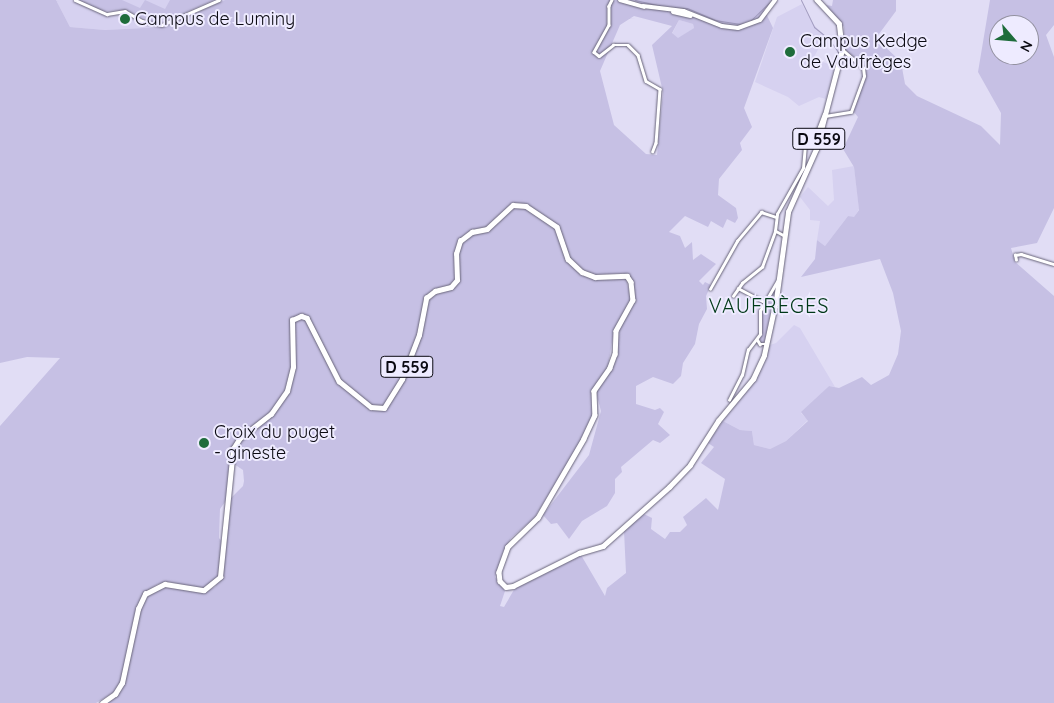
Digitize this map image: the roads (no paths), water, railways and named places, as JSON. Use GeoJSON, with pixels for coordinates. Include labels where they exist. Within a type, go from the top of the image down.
{"type":"FeatureCollection","features":[{"type":"Feature","properties":{"kind":"main road","name":"D 559"},"geometry":{"type":"LineString","coordinates":[[102,703],[115,694],[122,683],[138,609],[146,594],[165,584],[204,590],[220,577],[234,449],[240,438],[267,418],[287,391],[293,366],[292,320],[301,316],[307,318],[339,381],[371,407],[384,408],[402,379],[419,335],[426,298],[435,291],[451,287],[457,280],[456,254],[460,241],[472,232],[487,229],[510,207],[521,204],[558,227],[566,254],[577,269],[595,277],[626,276],[631,282],[633,300],[616,331],[612,363],[594,391],[595,411],[591,424],[538,518],[508,547],[498,575],[503,585],[513,586],[579,553],[603,546],[669,487],[690,464],[718,421],[753,379],[766,344],[779,282],[789,207],[816,149],[842,50],[839,24],[818,0]]}},
{"type":"Feature","properties":{"kind":"street"},"geometry":{"type":"LineString","coordinates":[[75,0],[106,14],[125,11],[142,20],[162,25],[219,0]]}},
{"type":"Feature","properties":{"kind":"street"},"geometry":{"type":"LineString","coordinates":[[612,0],[609,6],[610,25],[594,52],[598,56],[613,45],[628,45],[638,55],[646,81],[660,89],[656,143],[653,151]]}},
{"type":"Feature","properties":{"kind":"street"},"geometry":{"type":"LineString","coordinates":[[620,0],[701,18],[736,28],[758,21],[769,10],[775,0]]}},
{"type":"Feature","properties":{"kind":"street"},"geometry":{"type":"LineString","coordinates":[[733,296],[738,288],[762,267],[775,231],[776,217],[803,168],[806,132],[817,132],[820,118],[825,115],[851,112],[864,76],[863,68],[842,50]]}},
{"type":"Feature","properties":{"kind":"street"},"geometry":{"type":"LineString","coordinates":[[710,289],[737,241],[761,212],[776,217]]}},
{"type":"Feature","properties":{"kind":"street"},"geometry":{"type":"LineString","coordinates":[[775,231],[784,236]]}},
{"type":"Feature","properties":{"kind":"street"},"geometry":{"type":"LineString","coordinates":[[1016,260],[1015,255],[1021,254],[1054,264]]}},
{"type":"Feature","properties":{"kind":"street"},"geometry":{"type":"LineString","coordinates":[[729,400],[740,380],[748,350],[757,339],[759,316],[764,302],[779,282]]}},
{"type":"Feature","properties":{"kind":"street"},"geometry":{"type":"LineString","coordinates":[[738,288],[764,302]]}},
{"type":"Feature","properties":{"kind":"street"},"geometry":{"type":"LineString","coordinates":[[757,339],[760,344],[766,344]]}},
{"type":"Feature","properties":{"kind":"waterway"},"geometry":{"type":"LineString","coordinates":[[635,0],[661,6]]}},
{"type":"Feature","properties":{"kind":"waterway"},"geometry":{"type":"LineString","coordinates":[[665,7],[687,8],[715,20],[739,24],[748,23],[772,0]]}},
{"type":"Feature","properties":{"kind":"waterway"},"geometry":{"type":"LineString","coordinates":[[801,0],[814,27],[829,39],[838,52]]}},
{"type":"Feature","properties":{"kind":"place","name":"Campus de Luminy"},"geometry":{"type":"Point","coordinates":[125,19]}},
{"type":"Feature","properties":{"kind":"place","name":"Campus Kedge de Vaufrèges"},"geometry":{"type":"Point","coordinates":[790,52]}},
{"type":"Feature","properties":{"kind":"place","name":"Croix du puget - gineste"},"geometry":{"type":"Point","coordinates":[204,443]}},
{"type":"Feature","properties":{"kind":"district","name":"VAUFRÈGES"},"geometry":{"type":"Point","coordinates":[769,305]}}]}
